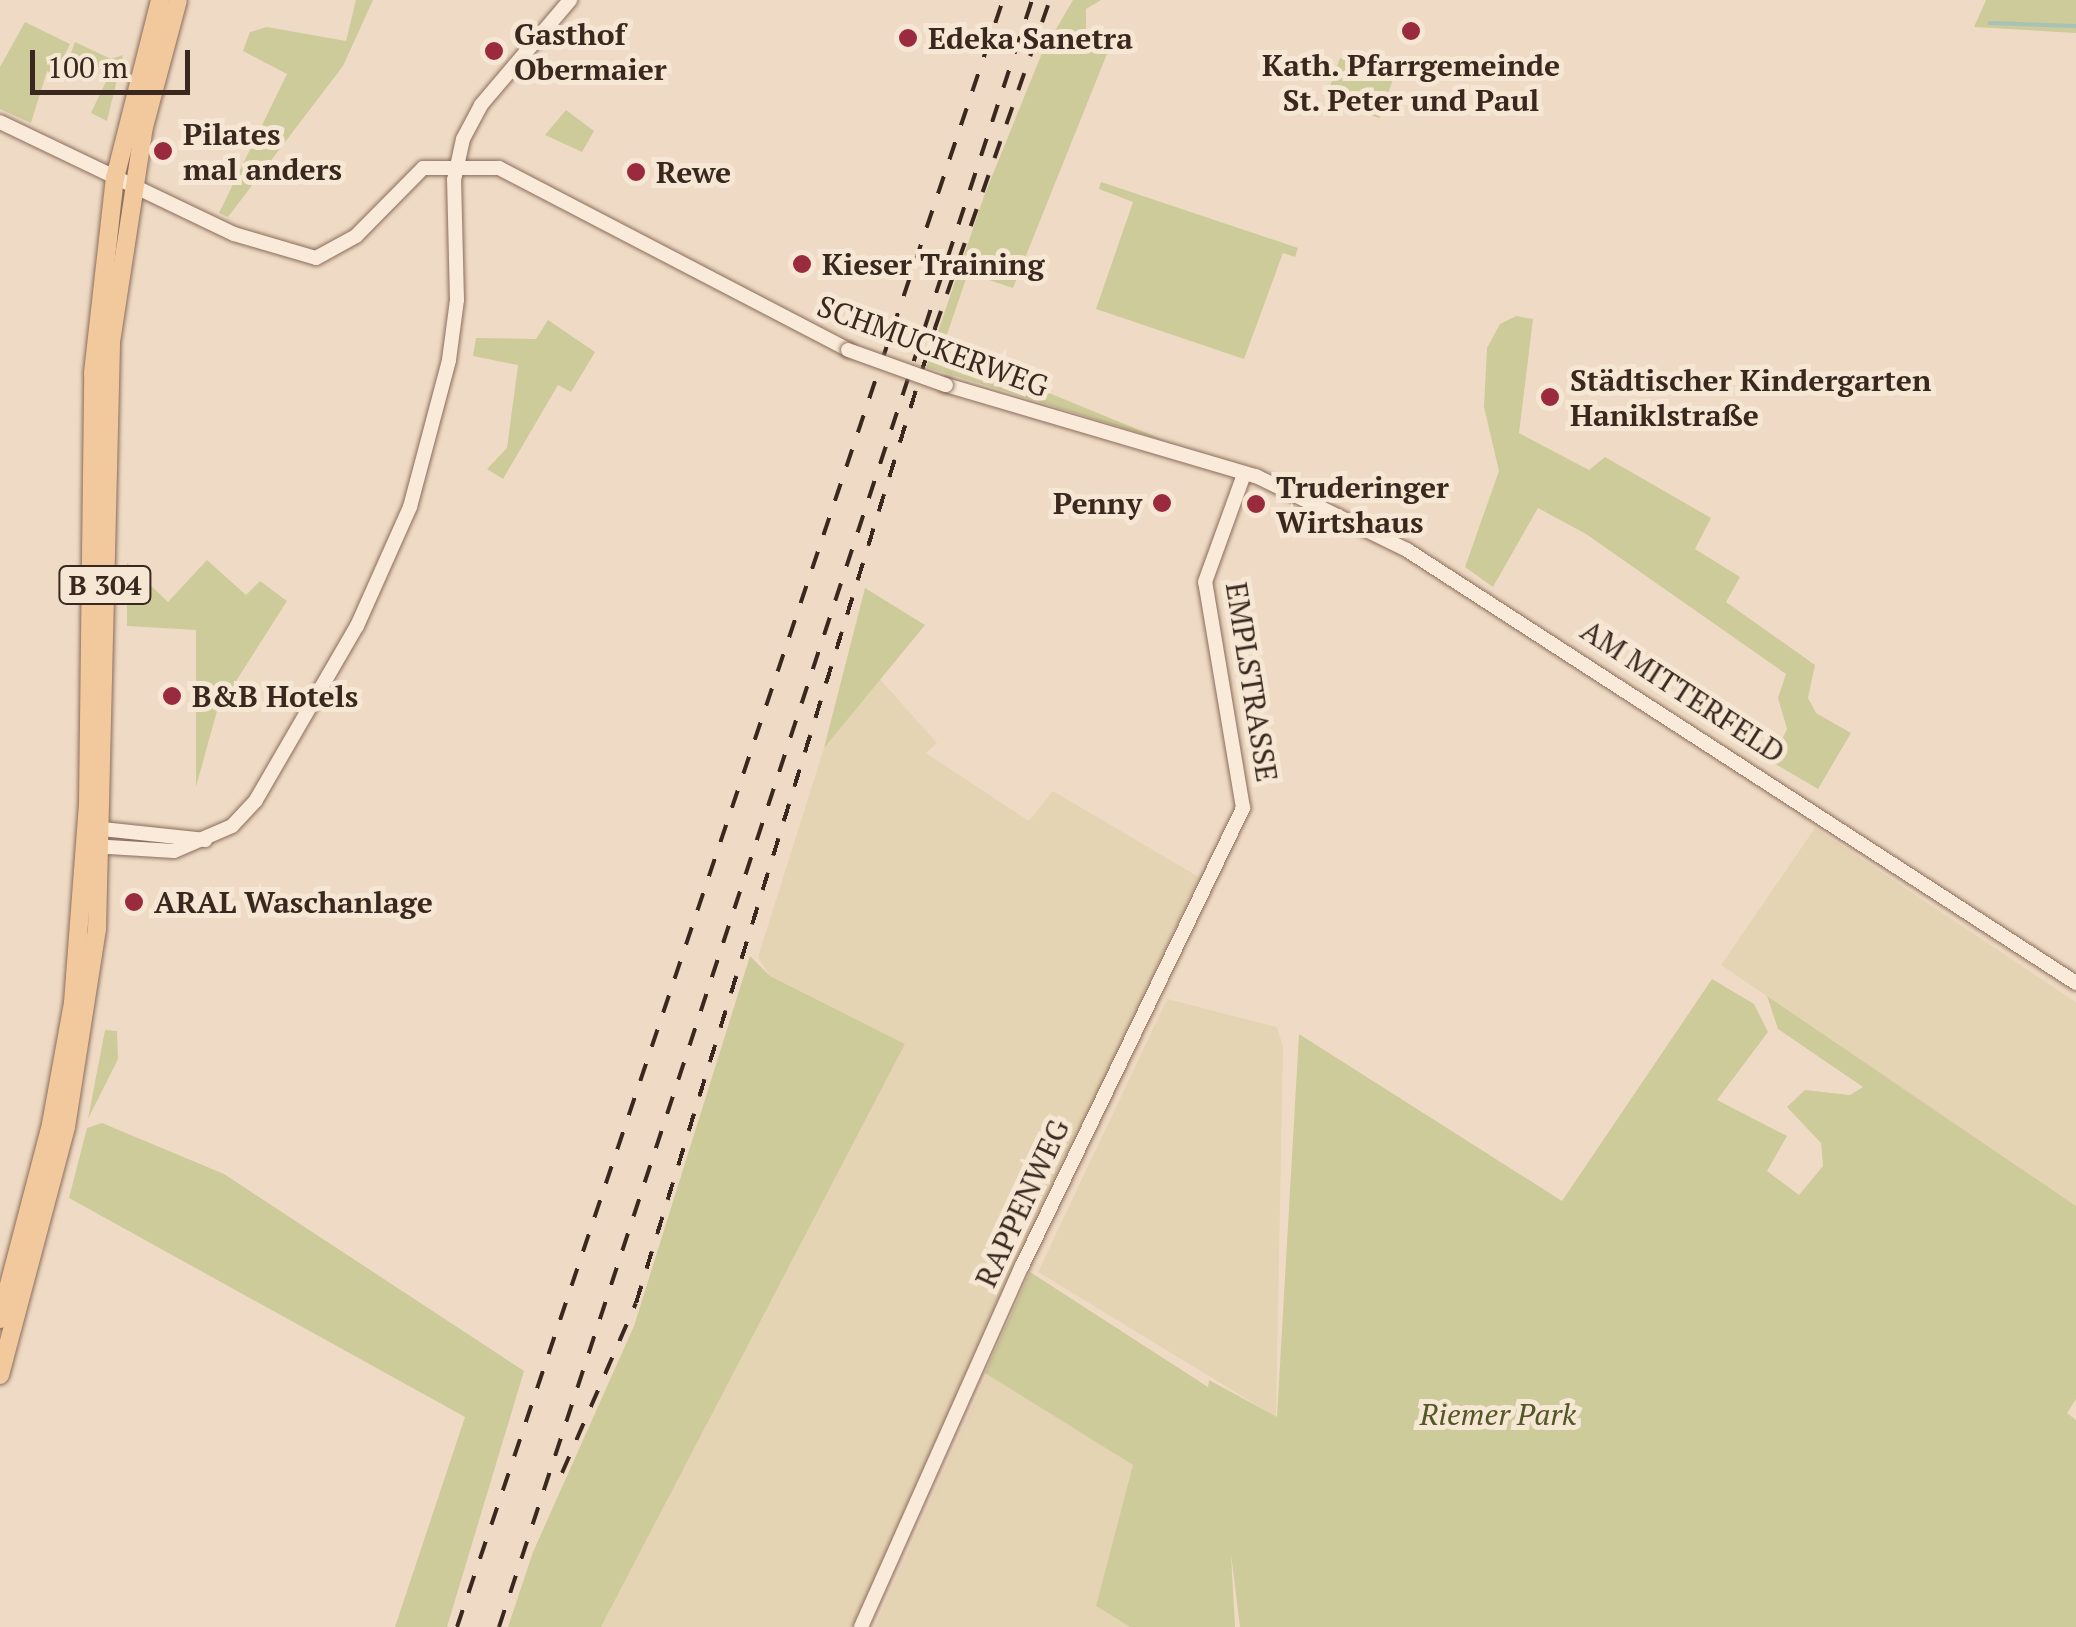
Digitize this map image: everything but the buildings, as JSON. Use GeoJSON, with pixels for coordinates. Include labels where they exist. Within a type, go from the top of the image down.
{"type":"FeatureCollection","features":[{"type":"Feature","properties":{"kind":"main road","name":"B 304"},"geometry":{"type":"LineString","coordinates":[[0,1320],[63,1064],[95,837],[90,424],[115,178],[160,0]]}},
{"type":"Feature","properties":{"kind":"main road","name":"B 304"},"geometry":{"type":"LineString","coordinates":[[0,1375],[66,1127],[95,837],[106,424],[133,187],[178,0]]}},
{"type":"Feature","properties":{"kind":"street"},"geometry":{"type":"LineString","coordinates":[[95,837],[174,851],[205,840],[256,800],[378,586],[403,526],[454,328],[456,162],[481,105],[570,0]]}},
{"type":"Feature","properties":{"kind":"street"},"geometry":{"type":"LineString","coordinates":[[0,122],[264,246],[330,255],[423,168],[456,162]]}},
{"type":"Feature","properties":{"kind":"street","name":"SCHMUCKERWEG"},"geometry":{"type":"LineString","coordinates":[[456,162],[532,181],[848,350],[946,386],[1244,474]]}},
{"type":"Feature","properties":{"kind":"street","name":"EMPLSTRASSE"},"geometry":{"type":"LineString","coordinates":[[1243,808],[1220,694],[1207,565],[1244,474]]}},
{"type":"Feature","properties":{"kind":"street","name":"AM MITTERFELD"},"geometry":{"type":"LineString","coordinates":[[1244,474],[1480,592],[2076,983]]}},
{"type":"Feature","properties":{"kind":"street","name":"RAPPENWEG"},"geometry":{"type":"LineString","coordinates":[[861,1627],[1022,1266],[1243,808]]}},
{"type":"Feature","properties":{"kind":"shaded area"},"geometry":{"type":"Polygon","coordinates":[[[879,678],[937,743],[926,753],[1029,821],[1053,791],[1199,877],[852,1627],[601,1627],[905,1044],[770,976],[758,957],[824,748],[879,678]]]}},
{"type":"Feature","properties":{"kind":"shaded area"},"geometry":{"type":"Polygon","coordinates":[[[1815,828],[2076,1002],[2076,1206],[1721,965],[1815,828]]]}},
{"type":"Feature","properties":{"kind":"shaded area"},"geometry":{"type":"Polygon","coordinates":[[[1167,999],[1277,1027],[1283,1047],[1276,1417],[1038,1272],[1167,999]]]}},
{"type":"Feature","properties":{"kind":"shaded area"},"geometry":{"type":"Polygon","coordinates":[[[987,1374],[1134,1465],[1096,1606],[1130,1627],[875,1627],[987,1374]]]}},
{"type":"Feature","properties":{"kind":"green space"},"geometry":{"type":"Polygon","coordinates":[[[356,0],[373,0],[343,66],[228,217],[219,213],[287,74],[243,51],[250,32],[267,27],[346,41],[356,0]]]}},
{"type":"Feature","properties":{"kind":"green space"},"geometry":{"type":"Polygon","coordinates":[[[1073,0],[1101,0],[1086,9],[1086,33],[1115,34],[1013,288],[968,273],[942,349],[1166,441],[926,367],[984,196],[1042,53],[1073,0]]]}},
{"type":"Feature","properties":{"kind":"green space"},"geometry":{"type":"Polygon","coordinates":[[[1986,0],[2076,0],[2076,33],[1974,27],[1986,0]]]}},
{"type":"Feature","properties":{"kind":"green space"},"geometry":{"type":"Polygon","coordinates":[[[25,22],[70,44],[55,74],[47,71],[31,123],[0,109],[0,67],[25,22]]]}},
{"type":"Feature","properties":{"kind":"green space"},"geometry":{"type":"Polygon","coordinates":[[[75,42],[111,59],[123,55],[107,121],[91,113],[110,73],[71,53],[75,42]]]}},
{"type":"Feature","properties":{"kind":"green space"},"geometry":{"type":"Polygon","coordinates":[[[1340,58],[1394,77],[1380,118],[1326,100],[1340,58]]]}},
{"type":"Feature","properties":{"kind":"green space"},"geometry":{"type":"Polygon","coordinates":[[[566,110],[594,131],[582,152],[545,135],[566,110]]]}},
{"type":"Feature","properties":{"kind":"green space"},"geometry":{"type":"Polygon","coordinates":[[[1101,182],[1298,248],[1295,257],[1283,253],[1244,359],[1096,309],[1133,202],[1099,189],[1101,182]]]}},
{"type":"Feature","properties":{"kind":"green space"},"geometry":{"type":"Polygon","coordinates":[[[1516,316],[1533,319],[1519,433],[1589,470],[1605,457],[1711,518],[1695,549],[1740,577],[1726,602],[1815,665],[1808,698],[1816,713],[1851,733],[1818,789],[1772,762],[1787,729],[1778,698],[1786,674],[1586,534],[1538,508],[1493,587],[1465,567],[1499,471],[1484,407],[1487,348],[1500,324],[1516,316]]]}},
{"type":"Feature","properties":{"kind":"green space"},"geometry":{"type":"Polygon","coordinates":[[[548,320],[595,352],[571,392],[558,385],[503,479],[487,469],[507,448],[518,365],[473,356],[476,338],[536,339],[548,320]]]}},
{"type":"Feature","properties":{"kind":"green space"},"geometry":{"type":"Polygon","coordinates":[[[207,560],[246,595],[260,581],[287,601],[217,711],[196,787],[196,630],[127,626],[127,563],[168,602],[207,560]]]}},
{"type":"Feature","properties":{"kind":"green space"},"geometry":{"type":"Polygon","coordinates":[[[865,588],[925,625],[824,748],[865,588]]]}},
{"type":"Feature","properties":{"kind":"green space"},"geometry":{"type":"Polygon","coordinates":[[[750,956],[770,976],[905,1044],[601,1627],[508,1627],[533,1552],[634,1326],[750,956]]]}},
{"type":"Feature","properties":{"kind":"green space","name":"Riemer Park"},"geometry":{"type":"Polygon","coordinates":[[[1712,979],[1754,1004],[1768,1032],[1717,1100],[1787,1136],[1767,1171],[1799,1195],[1823,1166],[1821,1143],[1787,1107],[1805,1090],[1850,1095],[1863,1087],[1778,1029],[1767,996],[2076,1206],[2076,1399],[2067,1413],[2076,1420],[2076,1627],[1240,1627],[1231,1554],[1235,1627],[1130,1627],[1096,1606],[1133,1465],[985,1373],[1030,1272],[1208,1387],[1209,1380],[1277,1417],[1299,1034],[1562,1201],[1712,979]]]}},
{"type":"Feature","properties":{"kind":"green space"},"geometry":{"type":"Polygon","coordinates":[[[105,1030],[117,1031],[118,1059],[88,1119],[105,1030]]]}},
{"type":"Feature","properties":{"kind":"green space"},"geometry":{"type":"Polygon","coordinates":[[[102,1123],[224,1174],[524,1371],[447,1627],[395,1627],[465,1417],[69,1198],[87,1128],[102,1123]]]}},
{"type":"Feature","properties":{"kind":"waterway"},"geometry":{"type":"LineString","coordinates":[[1990,23],[2076,26]]}},
{"type":"Feature","properties":{"kind":"railway"},"geometry":{"type":"LineString","coordinates":[[457,1627],[1003,0]]}},
{"type":"Feature","properties":{"kind":"railway"},"geometry":{"type":"LineString","coordinates":[[499,1627],[1032,0]]}},
{"type":"Feature","properties":{"kind":"railway"},"geometry":{"type":"LineString","coordinates":[[562,1473],[636,1303],[935,328],[1050,0]]}},
{"type":"Feature","properties":{"kind":"place","name":"Kath. Pfarrgemeinde St. Peter und Paul"},"geometry":{"type":"Point","coordinates":[1411,31]}},
{"type":"Feature","properties":{"kind":"place","name":"Edeka Sanetra"},"geometry":{"type":"Point","coordinates":[908,38]}},
{"type":"Feature","properties":{"kind":"place","name":"Gasthof Obermaier"},"geometry":{"type":"Point","coordinates":[494,51]}},
{"type":"Feature","properties":{"kind":"place","name":"Pilates mal anders"},"geometry":{"type":"Point","coordinates":[163,151]}},
{"type":"Feature","properties":{"kind":"place","name":"Rewe"},"geometry":{"type":"Point","coordinates":[636,172]}},
{"type":"Feature","properties":{"kind":"place","name":"Kieser Training"},"geometry":{"type":"Point","coordinates":[802,264]}},
{"type":"Feature","properties":{"kind":"place","name":"Städtischer Kindergarten Haniklstraße"},"geometry":{"type":"Point","coordinates":[1550,397]}},
{"type":"Feature","properties":{"kind":"place","name":"Penny"},"geometry":{"type":"Point","coordinates":[1162,503]}},
{"type":"Feature","properties":{"kind":"place","name":"Truderinger Wirtshaus"},"geometry":{"type":"Point","coordinates":[1256,504]}},
{"type":"Feature","properties":{"kind":"place","name":"B&B Hotels"},"geometry":{"type":"Point","coordinates":[172,696]}},
{"type":"Feature","properties":{"kind":"place","name":"ARAL Waschanlage"},"geometry":{"type":"Point","coordinates":[134,902]}}]}
